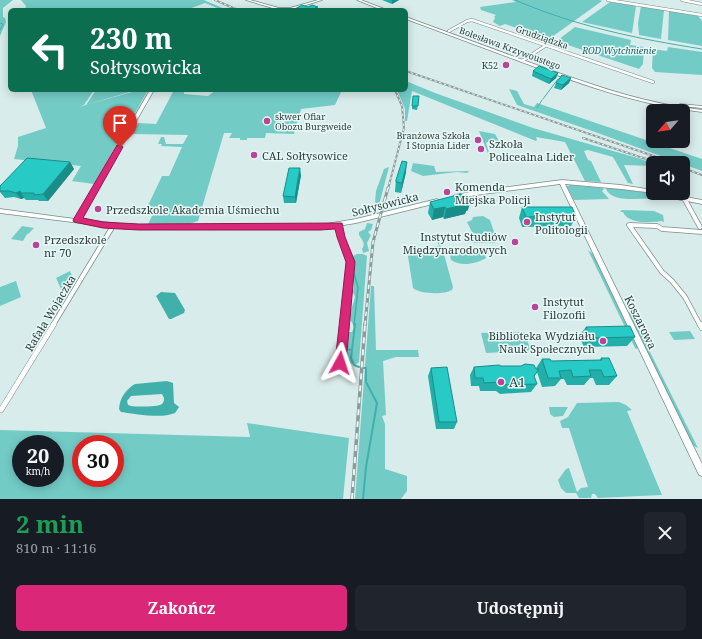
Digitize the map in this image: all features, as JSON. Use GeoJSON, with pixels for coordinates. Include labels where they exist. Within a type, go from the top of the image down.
{"type":"FeatureCollection","features":[{"type":"Feature","properties":{"kind":"street"},"geometry":{"type":"LineString","coordinates":[[247,0],[271,8]]}},
{"type":"Feature","properties":{"kind":"street"},"geometry":{"type":"LineString","coordinates":[[295,8],[321,0]]}},
{"type":"Feature","properties":{"kind":"street"},"geometry":{"type":"LineString","coordinates":[[358,0],[380,8]]}},
{"type":"Feature","properties":{"kind":"street"},"geometry":{"type":"LineString","coordinates":[[365,0],[385,8]]}},
{"type":"Feature","properties":{"kind":"street"},"geometry":{"type":"LineString","coordinates":[[608,0],[702,15]]}},
{"type":"Feature","properties":{"kind":"street"},"geometry":{"type":"LineString","coordinates":[[682,0],[702,4]]}},
{"type":"Feature","properties":{"kind":"street","name":"Bolesława Krzywoustego"},"geometry":{"type":"LineString","coordinates":[[408,18],[449,31],[607,92],[657,105],[702,111]]}},
{"type":"Feature","properties":{"kind":"street","name":"Bolesława Krzywoustego"},"geometry":{"type":"LineString","coordinates":[[408,18],[524,60],[625,94],[659,102],[702,107]]}},
{"type":"Feature","properties":{"kind":"street","name":"Grudziądzka"},"geometry":{"type":"LineString","coordinates":[[449,31],[467,21],[472,20],[544,46],[653,82]]}},
{"type":"Feature","properties":{"kind":"street"},"geometry":{"type":"LineString","coordinates":[[524,60],[544,46]]}},
{"type":"Feature","properties":{"kind":"street"},"geometry":{"type":"LineString","coordinates":[[77,220],[151,92]]}},
{"type":"Feature","properties":{"kind":"street","name":"Sołtysowicka"},"geometry":{"type":"LineString","coordinates":[[0,211],[77,220],[113,226],[303,227],[339,225],[476,193],[562,182],[621,187],[646,191]]}},
{"type":"Feature","properties":{"kind":"street","name":"Koszarowa"},"geometry":{"type":"LineString","coordinates":[[562,182],[702,472]]}},
{"type":"Feature","properties":{"kind":"street"},"geometry":{"type":"LineString","coordinates":[[690,199],[702,202]]}},
{"type":"Feature","properties":{"kind":"street"},"geometry":{"type":"LineString","coordinates":[[685,200],[700,227]]}},
{"type":"Feature","properties":{"kind":"street"},"geometry":{"type":"LineString","coordinates":[[339,225],[341,237],[351,262],[340,363],[343,368]]}},
{"type":"Feature","properties":{"kind":"street"},"geometry":{"type":"LineString","coordinates":[[702,232],[662,229],[657,226],[629,225],[662,272],[682,292],[702,328]]}},
{"type":"Feature","properties":{"kind":"street","name":"Rafała Wojaczka"},"geometry":{"type":"LineString","coordinates":[[1,410],[113,226]]}},
{"type":"Feature","properties":{"kind":"green space"},"geometry":{"type":"Polygon","coordinates":[[[0,0],[13,0],[3,8],[3,17],[5,18],[6,22],[0,36],[0,0]]]}},
{"type":"Feature","properties":{"kind":"green space"},"geometry":{"type":"Polygon","coordinates":[[[21,0],[204,0],[222,8],[217,8],[205,3],[191,8],[26,8],[26,6],[21,0]]]}},
{"type":"Feature","properties":{"kind":"green space"},"geometry":{"type":"Polygon","coordinates":[[[512,0],[602,1],[549,39],[505,24],[500,26],[493,22],[496,15],[481,10],[480,7],[516,2],[512,0]]]}},
{"type":"Feature","properties":{"kind":"green space","name":"ROD Wytchnienie"},"geometry":{"type":"Polygon","coordinates":[[[610,2],[636,6],[632,33],[582,22],[610,2]]]}},
{"type":"Feature","properties":{"kind":"green space"},"geometry":{"type":"Polygon","coordinates":[[[641,6],[664,10],[661,39],[639,35],[638,23],[641,6]]]}},
{"type":"Feature","properties":{"kind":"green space","name":"ROD Wytchnienie"},"geometry":{"type":"Polygon","coordinates":[[[669,11],[698,16],[702,21],[702,46],[668,40],[669,11]]]}},
{"type":"Feature","properties":{"kind":"green space","name":"ROD Wytchnienie"},"geometry":{"type":"Polygon","coordinates":[[[575,27],[631,40],[630,45],[644,47],[643,64],[639,69],[559,42],[561,41],[558,40],[575,27]]]}},
{"type":"Feature","properties":{"kind":"green space","name":"ROD Wytchnienie"},"geometry":{"type":"Polygon","coordinates":[[[668,47],[702,52],[702,75],[655,72],[652,68],[653,49],[667,51],[668,47]]]}},
{"type":"Feature","properties":{"kind":"green space"},"geometry":{"type":"Polygon","coordinates":[[[408,82],[533,128],[641,159],[646,161],[646,166],[624,165],[633,184],[628,183],[613,157],[588,150],[584,151],[588,160],[591,161],[601,182],[585,181],[565,142],[536,137],[536,141],[412,91],[407,121],[405,121],[405,109],[398,92],[408,92],[408,82]]]}},
{"type":"Feature","properties":{"kind":"green space"},"geometry":{"type":"Polygon","coordinates":[[[509,89],[517,91],[524,104],[534,107],[537,103],[646,140],[646,148],[670,148],[702,159],[702,171],[690,167],[690,156],[661,156],[517,105],[509,89]]]}},
{"type":"Feature","properties":{"kind":"green space"},"geometry":{"type":"Polygon","coordinates":[[[32,92],[93,92],[84,105],[79,107],[132,92],[147,92],[128,126],[124,127],[123,133],[94,184],[72,181],[81,166],[14,159],[18,146],[18,137],[46,128],[32,92]]]}},
{"type":"Feature","properties":{"kind":"green space"},"geometry":{"type":"Polygon","coordinates":[[[95,92],[129,92],[86,105],[95,92]]]}},
{"type":"Feature","properties":{"kind":"green space"},"geometry":{"type":"Polygon","coordinates":[[[173,92],[184,92],[184,94],[208,96],[213,92],[341,92],[335,105],[301,109],[294,134],[266,133],[265,138],[247,138],[247,140],[240,140],[240,138],[229,138],[232,133],[224,133],[198,221],[189,224],[148,224],[153,214],[144,214],[162,176],[169,176],[182,147],[161,146],[162,144],[158,144],[161,137],[164,137],[166,144],[183,144],[188,135],[132,134],[138,123],[156,124],[173,92]]]}},
{"type":"Feature","properties":{"kind":"green space"},"geometry":{"type":"Polygon","coordinates":[[[479,131],[495,134],[499,141],[489,141],[486,143],[490,156],[489,156],[479,131]]]}},
{"type":"Feature","properties":{"kind":"green space"},"geometry":{"type":"Polygon","coordinates":[[[413,163],[434,166],[436,172],[469,171],[467,173],[457,172],[423,176],[411,171],[413,163]]]}},
{"type":"Feature","properties":{"kind":"green space"},"geometry":{"type":"Polygon","coordinates":[[[389,167],[379,205],[375,202],[376,191],[384,169],[389,167]]]}},
{"type":"Feature","properties":{"kind":"green space"},"geometry":{"type":"Polygon","coordinates":[[[571,185],[602,188],[604,189],[602,191],[609,199],[574,200],[566,188],[567,186],[571,185]]]}},
{"type":"Feature","properties":{"kind":"green space"},"geometry":{"type":"Polygon","coordinates":[[[607,187],[646,193],[646,199],[619,198],[609,193],[606,189],[607,187]]]}},
{"type":"Feature","properties":{"kind":"green space"},"geometry":{"type":"Polygon","coordinates":[[[622,210],[654,211],[663,215],[664,222],[634,221],[623,212],[620,212],[622,210]]]}},
{"type":"Feature","properties":{"kind":"green space"},"geometry":{"type":"Polygon","coordinates":[[[483,216],[490,220],[497,241],[495,243],[474,243],[467,240],[466,237],[472,232],[467,222],[472,220],[473,217],[483,216]]]}},
{"type":"Feature","properties":{"kind":"green space"},"geometry":{"type":"Polygon","coordinates":[[[367,223],[373,224],[371,230],[368,232],[371,235],[367,243],[369,251],[363,253],[362,249],[364,243],[359,235],[359,232],[365,229],[367,223]]]}},
{"type":"Feature","properties":{"kind":"green space"},"geometry":{"type":"Polygon","coordinates":[[[22,226],[34,228],[27,234],[23,241],[11,239],[22,226]]]}},
{"type":"Feature","properties":{"kind":"green space"},"geometry":{"type":"Polygon","coordinates":[[[439,236],[453,287],[452,290],[443,293],[421,292],[413,288],[407,250],[439,246],[436,237],[439,236]]]}},
{"type":"Feature","properties":{"kind":"green space"},"geometry":{"type":"Polygon","coordinates":[[[455,249],[459,253],[479,252],[486,258],[478,262],[468,264],[455,262],[451,260],[449,251],[455,249]]]}},
{"type":"Feature","properties":{"kind":"green space"},"geometry":{"type":"Polygon","coordinates":[[[588,250],[594,255],[638,348],[637,349],[635,348],[588,250]]]}},
{"type":"Feature","properties":{"kind":"green space"},"geometry":{"type":"Polygon","coordinates":[[[357,254],[367,256],[359,362],[355,365],[347,362],[346,355],[350,349],[347,347],[347,332],[352,332],[353,328],[349,319],[355,297],[353,292],[353,256],[357,254]]]}},
{"type":"Feature","properties":{"kind":"green space"},"geometry":{"type":"Polygon","coordinates":[[[70,271],[73,278],[66,289],[62,291],[56,278],[70,271]]]}},
{"type":"Feature","properties":{"kind":"green space"},"geometry":{"type":"Polygon","coordinates":[[[16,281],[21,297],[0,306],[0,287],[16,281]]]}},
{"type":"Feature","properties":{"kind":"green space"},"geometry":{"type":"Polygon","coordinates":[[[371,286],[374,286],[376,350],[418,350],[419,357],[396,357],[383,361],[386,415],[382,416],[385,424],[385,469],[407,476],[407,491],[401,499],[355,499],[371,286]]]}},
{"type":"Feature","properties":{"kind":"green space"},"geometry":{"type":"Polygon","coordinates":[[[630,312],[698,448],[692,445],[628,313],[630,312]]]}},
{"type":"Feature","properties":{"kind":"green space"},"geometry":{"type":"Polygon","coordinates":[[[690,331],[695,339],[674,340],[669,332],[690,331]]]}},
{"type":"Feature","properties":{"kind":"green space"},"geometry":{"type":"Polygon","coordinates":[[[524,332],[530,348],[528,351],[486,353],[481,333],[524,332]]]}},
{"type":"Feature","properties":{"kind":"green space"},"geometry":{"type":"Polygon","coordinates":[[[619,402],[632,410],[627,411],[662,495],[598,498],[595,494],[592,494],[591,498],[579,498],[576,493],[566,493],[561,488],[558,480],[566,469],[569,468],[577,492],[581,488],[588,487],[569,428],[562,428],[560,421],[568,417],[577,403],[619,402]]]}},
{"type":"Feature","properties":{"kind":"green space"},"geometry":{"type":"Polygon","coordinates":[[[549,407],[568,407],[563,416],[554,417],[550,414],[549,407]]]}},
{"type":"Feature","properties":{"kind":"green space"},"geometry":{"type":"Polygon","coordinates":[[[247,423],[349,438],[343,499],[0,499],[0,430],[250,437],[247,423]]]}},
{"type":"Feature","properties":{"kind":"shaded area"},"geometry":{"type":"Polygon","coordinates":[[[161,292],[175,293],[185,310],[184,313],[169,319],[156,296],[161,292]]]}},
{"type":"Feature","properties":{"kind":"shaded area"},"geometry":{"type":"Polygon","coordinates":[[[167,381],[173,383],[174,403],[179,407],[175,413],[163,416],[148,416],[121,412],[119,409],[122,398],[128,389],[135,384],[167,381]],[[162,394],[131,396],[127,401],[128,405],[142,407],[160,405],[164,402],[162,394]]]}},
{"type":"Feature","properties":{"kind":"building"},"geometry":{"type":"Polygon","coordinates":[[[302,5],[308,7],[312,5],[318,7],[315,8],[297,8],[302,5]]]}},
{"type":"Feature","properties":{"kind":"building"},"geometry":{"type":"Polygon","coordinates":[[[539,66],[558,73],[551,79],[533,71],[539,66]]]}},
{"type":"Feature","properties":{"kind":"building"},"geometry":{"type":"Polygon","coordinates":[[[562,75],[571,78],[563,85],[556,83],[562,75]]]}},
{"type":"Feature","properties":{"kind":"building"},"geometry":{"type":"Polygon","coordinates":[[[413,96],[419,96],[418,106],[412,106],[413,96]]]}},
{"type":"Feature","properties":{"kind":"building"},"geometry":{"type":"Polygon","coordinates":[[[27,158],[70,162],[43,194],[34,195],[34,193],[21,193],[20,191],[16,193],[0,191],[0,186],[27,158]]]}},
{"type":"Feature","properties":{"kind":"building"},"geometry":{"type":"Polygon","coordinates":[[[402,161],[407,162],[402,183],[396,182],[396,180],[402,161]]]}},
{"type":"Feature","properties":{"kind":"building"},"geometry":{"type":"Polygon","coordinates":[[[289,168],[300,168],[295,197],[283,196],[289,168]]]}},
{"type":"Feature","properties":{"kind":"building"},"geometry":{"type":"Polygon","coordinates":[[[461,194],[463,196],[467,195],[471,200],[466,201],[468,204],[446,209],[445,207],[434,209],[430,202],[461,194]]]}},
{"type":"Feature","properties":{"kind":"building"},"geometry":{"type":"Polygon","coordinates":[[[522,207],[572,207],[576,216],[526,217],[522,207]]]}},
{"type":"Feature","properties":{"kind":"building"},"geometry":{"type":"Polygon","coordinates":[[[630,326],[635,337],[591,338],[586,327],[630,326]]]}},
{"type":"Feature","properties":{"kind":"building"},"geometry":{"type":"Polygon","coordinates":[[[601,358],[609,358],[617,376],[604,377],[601,370],[589,370],[591,376],[573,377],[571,370],[559,371],[561,378],[548,378],[542,359],[550,359],[551,361],[602,360],[601,358]]]}},
{"type":"Feature","properties":{"kind":"building"},"geometry":{"type":"Polygon","coordinates":[[[525,364],[534,365],[536,369],[539,369],[534,376],[537,384],[504,385],[501,382],[484,383],[483,378],[475,378],[474,367],[499,365],[521,366],[525,364]]]}},
{"type":"Feature","properties":{"kind":"building"},"geometry":{"type":"Polygon","coordinates":[[[447,367],[457,422],[439,422],[431,368],[447,367]]]}},
{"type":"Feature","properties":{"kind":"waterway"},"geometry":{"type":"LineString","coordinates":[[515,0],[584,24],[654,41],[702,49]]}},
{"type":"Feature","properties":{"kind":"waterway"},"geometry":{"type":"LineString","coordinates":[[0,23],[3,24],[0,30]]}},
{"type":"Feature","properties":{"kind":"waterway"},"geometry":{"type":"LineString","coordinates":[[543,99],[558,79]]}},
{"type":"Feature","properties":{"kind":"waterway"},"geometry":{"type":"LineString","coordinates":[[537,108],[542,100]]}},
{"type":"Feature","properties":{"kind":"waterway"},"geometry":{"type":"LineString","coordinates":[[354,273],[358,288],[354,325]]}},
{"type":"Feature","properties":{"kind":"waterway"},"geometry":{"type":"LineString","coordinates":[[352,350],[355,324]]}},
{"type":"Feature","properties":{"kind":"waterway"},"geometry":{"type":"LineString","coordinates":[[344,349],[352,350]]}},
{"type":"Feature","properties":{"kind":"waterway"},"geometry":{"type":"LineString","coordinates":[[352,350],[351,358],[354,365],[359,367]]}},
{"type":"Feature","properties":{"kind":"waterway"},"geometry":{"type":"LineString","coordinates":[[363,499],[366,467],[377,403],[366,382],[366,368],[364,368]]}},
{"type":"Feature","properties":{"kind":"railway"},"geometry":{"type":"LineString","coordinates":[[215,0],[233,8]]}},
{"type":"Feature","properties":{"kind":"railway"},"geometry":{"type":"LineString","coordinates":[[408,72],[654,156]]}},
{"type":"Feature","properties":{"kind":"railway"},"geometry":{"type":"LineString","coordinates":[[388,189],[404,128],[402,106],[396,92]]}},
{"type":"Feature","properties":{"kind":"railway"},"geometry":{"type":"LineString","coordinates":[[583,138],[646,159]]}},
{"type":"Feature","properties":{"kind":"railway"},"geometry":{"type":"LineString","coordinates":[[690,171],[702,175]]}},
{"type":"Feature","properties":{"kind":"railway"},"geometry":{"type":"LineString","coordinates":[[365,325],[373,242],[388,188]]}},
{"type":"Feature","properties":{"kind":"railway"},"geometry":{"type":"LineString","coordinates":[[352,499],[365,324]]}},
{"type":"Feature","properties":{"kind":"place","name":"K52"},"geometry":{"type":"Point","coordinates":[506,65]}},
{"type":"Feature","properties":{"kind":"place","name":"skwer Ofiar Obozu Burgweide"},"geometry":{"type":"Point","coordinates":[267,121]}},
{"type":"Feature","properties":{"kind":"place","name":"Branżowa Szkoła I Stopnia Lider"},"geometry":{"type":"Point","coordinates":[478,140]}},
{"type":"Feature","properties":{"kind":"place","name":"Szkoła Policealna Lider"},"geometry":{"type":"Point","coordinates":[481,149]}},
{"type":"Feature","properties":{"kind":"place","name":"CAL Sołtysowice"},"geometry":{"type":"Point","coordinates":[254,155]}},
{"type":"Feature","properties":{"kind":"place","name":"Komenda Miejska Policji"},"geometry":{"type":"Point","coordinates":[447,192]}},
{"type":"Feature","properties":{"kind":"place","name":"Przedszkole Akademia Uśmiechu"},"geometry":{"type":"Point","coordinates":[98,209]}},
{"type":"Feature","properties":{"kind":"place","name":"Instytut Politologii"},"geometry":{"type":"Point","coordinates":[527,222]}},
{"type":"Feature","properties":{"kind":"place","name":"Instytut Studiów Międzynarodowych"},"geometry":{"type":"Point","coordinates":[515,242]}},
{"type":"Feature","properties":{"kind":"place","name":"Przedszkole nr 70"},"geometry":{"type":"Point","coordinates":[36,245]}},
{"type":"Feature","properties":{"kind":"place","name":"Instytut Filozofii"},"geometry":{"type":"Point","coordinates":[535,307]}},
{"type":"Feature","properties":{"kind":"place","name":"Biblioteka Wydziału Nauk Społecznych"},"geometry":{"type":"Point","coordinates":[603,341]}},
{"type":"Feature","properties":{"kind":"place","name":"A1"},"geometry":{"type":"Point","coordinates":[501,382]}},
{"type":"Feature","properties":{"kind":"route"},"geometry":{"type":"LineString","coordinates":[[120,147],[77,220],[103,225],[139,227],[320,227],[339,225],[342,241],[351,262],[340,363]]}}]}
